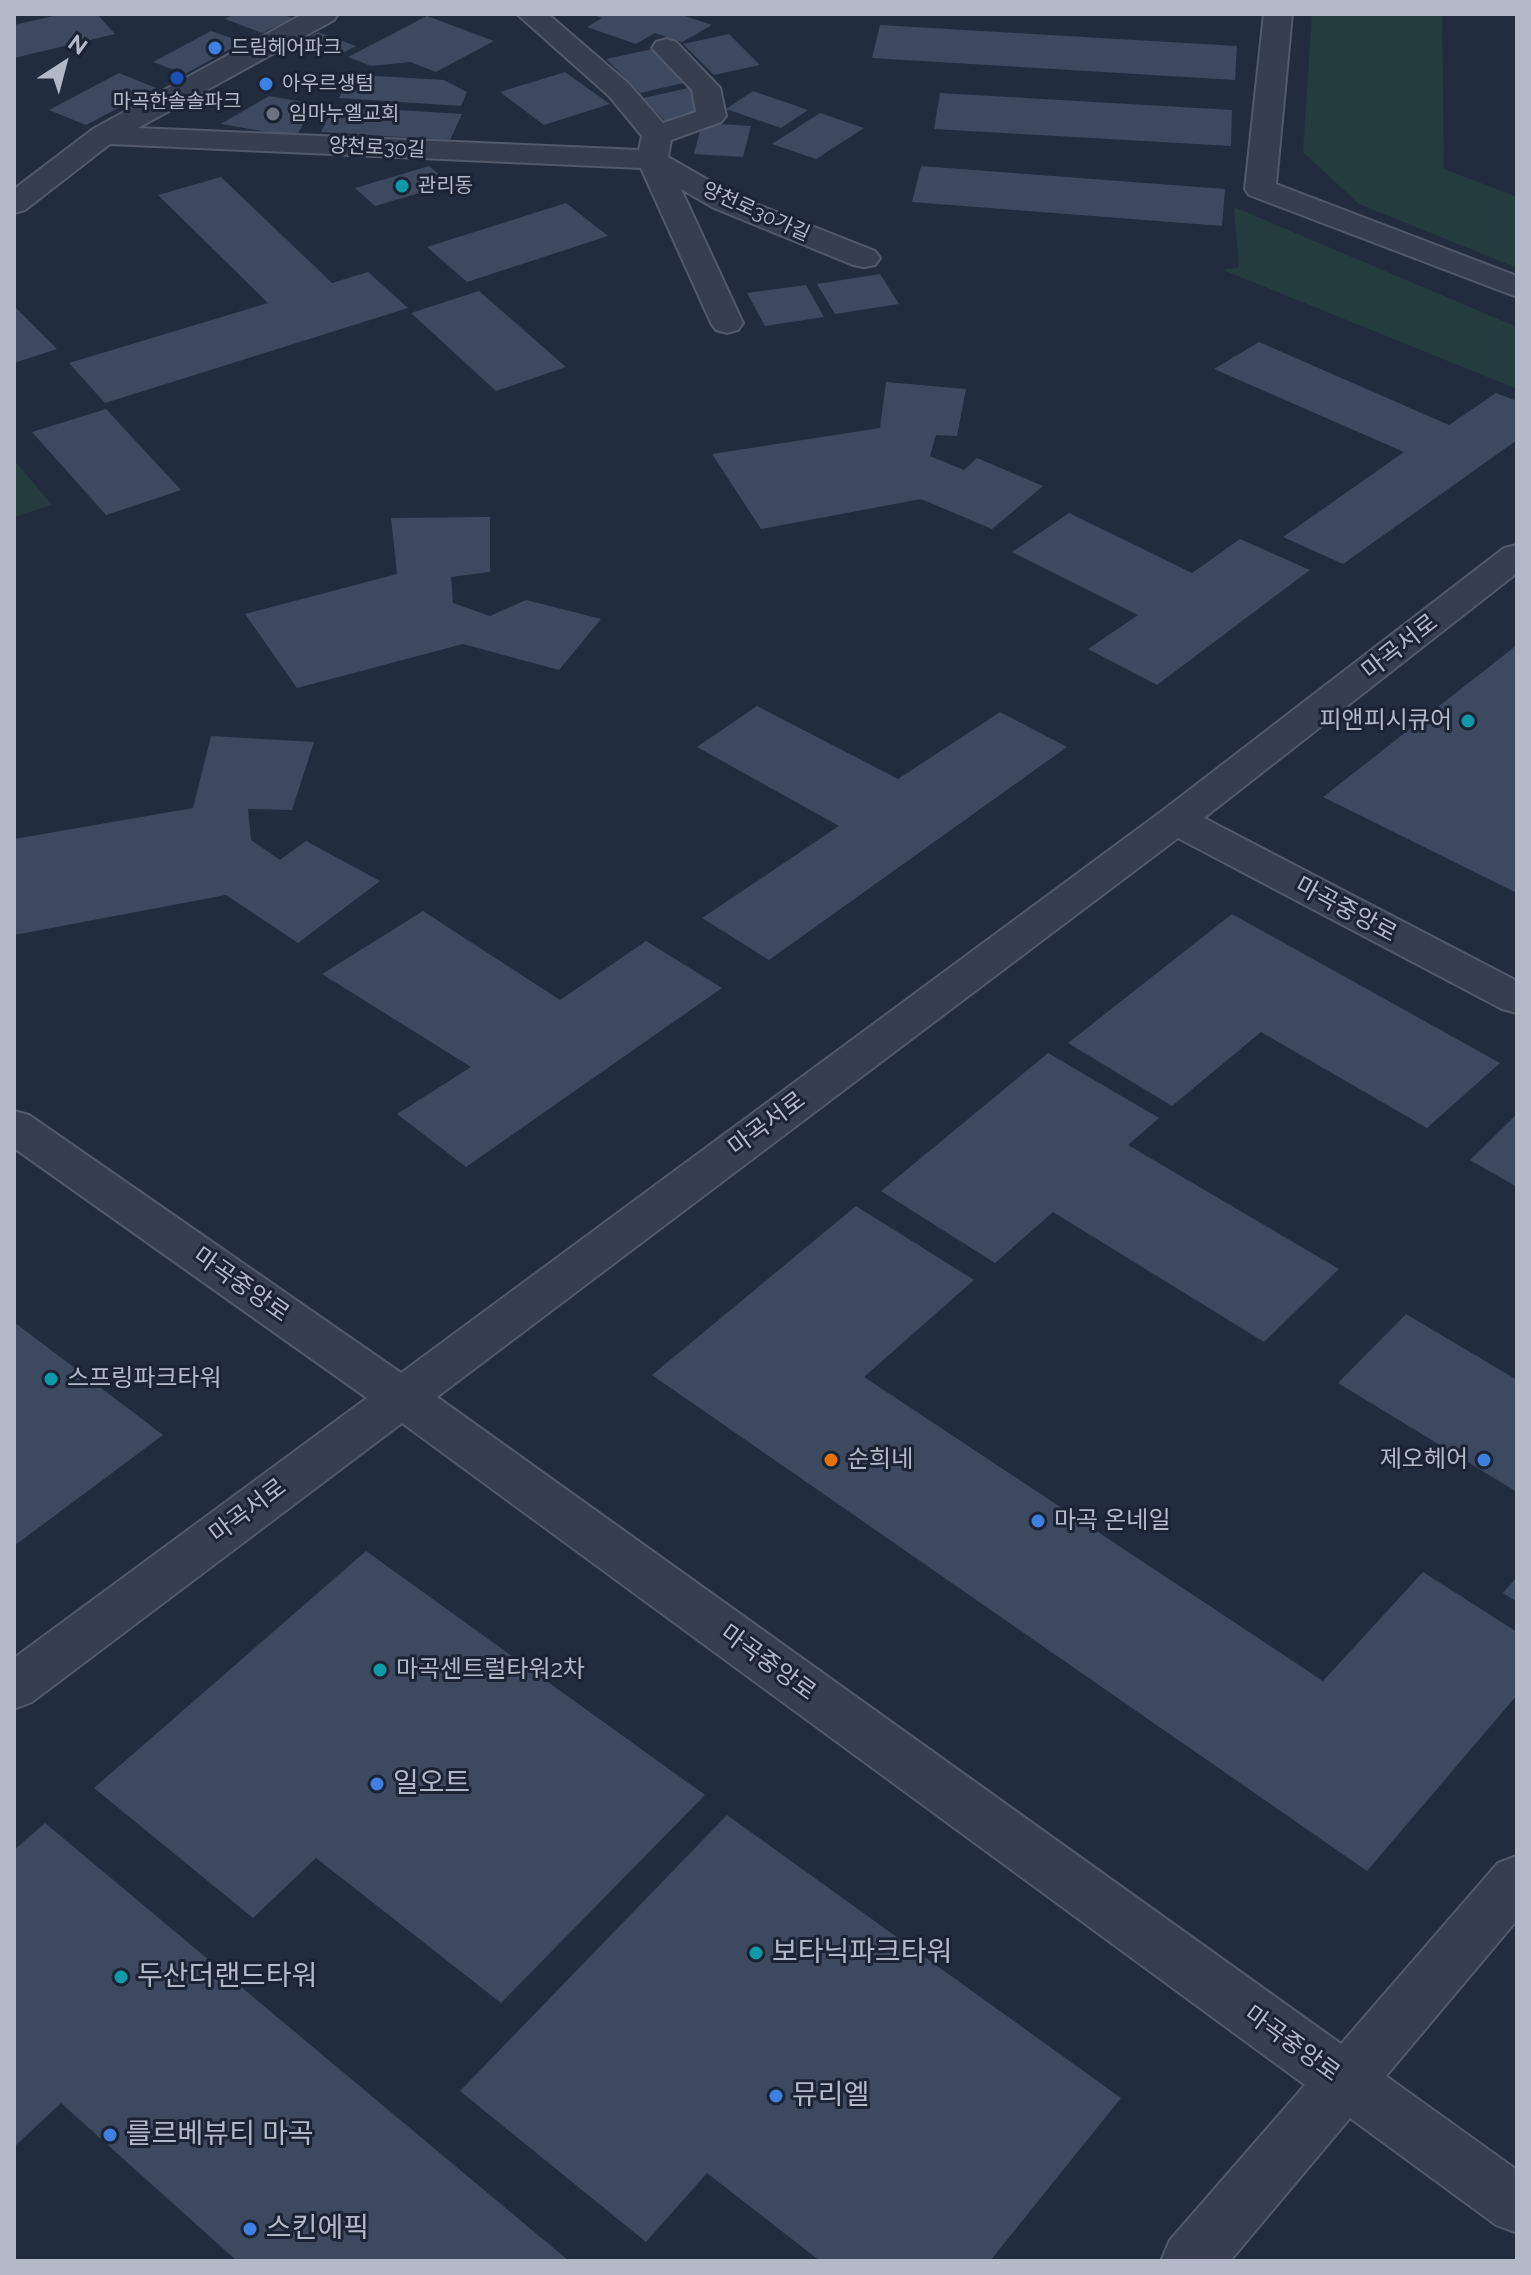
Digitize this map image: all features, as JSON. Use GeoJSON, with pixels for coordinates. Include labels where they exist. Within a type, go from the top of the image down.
{"type":"FeatureCollection","features":[{"type":"Feature","properties":{"kind":"street"},"geometry":{"type":"LineString","coordinates":[[14,204],[103,135],[324,14]]}},
{"type":"Feature","properties":{"kind":"street","name":"양천로30가길"},"geometry":{"type":"LineString","coordinates":[[531,14],[619,90],[654,148],[727,323]]}},
{"type":"Feature","properties":{"kind":"street"},"geometry":{"type":"LineString","coordinates":[[1278,14],[1260,189],[1517,287]]}},
{"type":"Feature","properties":{"kind":"street"},"geometry":{"type":"LineString","coordinates":[[654,148],[711,116],[706,88],[666,48]]}},
{"type":"Feature","properties":{"kind":"street","name":"양천로30길"},"geometry":{"type":"LineString","coordinates":[[103,135],[654,148]]}},
{"type":"Feature","properties":{"kind":"street","name":"양천로30가길"},"geometry":{"type":"LineString","coordinates":[[654,148],[725,202],[864,258]]}},
{"type":"Feature","properties":{"kind":"street","name":"마곡서로"},"geometry":{"type":"LineString","coordinates":[[14,1687],[1176,820],[1517,556]]}},
{"type":"Feature","properties":{"kind":"street","name":"마곡중앙로"},"geometry":{"type":"LineString","coordinates":[[1176,820],[1517,999]]}},
{"type":"Feature","properties":{"kind":"street","name":"마곡중앙로"},"geometry":{"type":"LineString","coordinates":[[14,1126],[401,1396],[1517,2205]]}},
{"type":"Feature","properties":{"kind":"street"},"geometry":{"type":"LineString","coordinates":[[1191,2261],[1517,1880]]}},
{"type":"Feature","properties":{"kind":"green space"},"geometry":{"type":"Polygon","coordinates":[[[1312,14],[1442,14],[1444,169],[1517,197],[1517,268],[1359,204],[1303,152],[1312,14]]]}},
{"type":"Feature","properties":{"kind":"green space"},"geometry":{"type":"Polygon","coordinates":[[[1234,207],[1517,327],[1517,389],[1223,270],[1239,267],[1234,207]]]}},
{"type":"Feature","properties":{"kind":"green space"},"geometry":{"type":"Polygon","coordinates":[[[14,460],[52,505],[14,517],[14,460]]]}},
{"type":"Feature","properties":{"kind":"building"},"geometry":{"type":"Polygon","coordinates":[[[62,14],[97,14],[115,34],[14,58],[14,25],[62,14]]]}},
{"type":"Feature","properties":{"kind":"building"},"geometry":{"type":"Polygon","coordinates":[[[235,14],[282,14],[292,18],[262,33],[225,19],[235,14]]]}},
{"type":"Feature","properties":{"kind":"building"},"geometry":{"type":"Polygon","coordinates":[[[590,14],[679,14],[712,25],[682,42],[655,33],[636,44],[587,27],[602,18],[590,14]]]}},
{"type":"Feature","properties":{"kind":"building"},"geometry":{"type":"Polygon","coordinates":[[[427,16],[494,41],[436,72],[410,62],[371,66],[348,57],[427,16]]]}},
{"type":"Feature","properties":{"kind":"building"},"geometry":{"type":"Polygon","coordinates":[[[880,25],[1237,46],[1235,80],[872,58],[880,25]]]}},
{"type":"Feature","properties":{"kind":"building"},"geometry":{"type":"Polygon","coordinates":[[[211,31],[243,42],[185,74],[153,62],[211,31]]]}},
{"type":"Feature","properties":{"kind":"building"},"geometry":{"type":"Polygon","coordinates":[[[318,32],[356,46],[336,56],[298,43],[318,32]]]}},
{"type":"Feature","properties":{"kind":"building"},"geometry":{"type":"Polygon","coordinates":[[[729,34],[760,65],[714,75],[683,44],[729,34]]]}},
{"type":"Feature","properties":{"kind":"building"},"geometry":{"type":"Polygon","coordinates":[[[657,48],[692,81],[640,93],[606,59],[657,48]]]}},
{"type":"Feature","properties":{"kind":"building"},"geometry":{"type":"Polygon","coordinates":[[[565,72],[610,104],[544,125],[500,92],[565,72]]]}},
{"type":"Feature","properties":{"kind":"building"},"geometry":{"type":"Polygon","coordinates":[[[119,73],[156,88],[86,125],[49,110],[119,73]]]}},
{"type":"Feature","properties":{"kind":"building"},"geometry":{"type":"Polygon","coordinates":[[[376,76],[444,80],[467,92],[461,106],[339,98],[348,81],[376,76]]]}},
{"type":"Feature","properties":{"kind":"building"},"geometry":{"type":"Polygon","coordinates":[[[693,87],[704,115],[668,124],[643,98],[693,87]]]}},
{"type":"Feature","properties":{"kind":"building"},"geometry":{"type":"Polygon","coordinates":[[[753,91],[808,110],[781,128],[726,109],[753,91]]]}},
{"type":"Feature","properties":{"kind":"building"},"geometry":{"type":"Polygon","coordinates":[[[940,93],[1232,110],[1231,146],[934,129],[940,93]]]}},
{"type":"Feature","properties":{"kind":"building","name":"임마누엘교회"},"geometry":{"type":"Polygon","coordinates":[[[269,96],[314,104],[296,137],[221,124],[269,96]]]}},
{"type":"Feature","properties":{"kind":"building"},"geometry":{"type":"Polygon","coordinates":[[[334,106],[462,114],[450,140],[321,132],[334,106]]]}},
{"type":"Feature","properties":{"kind":"building"},"geometry":{"type":"Polygon","coordinates":[[[820,113],[864,128],[816,159],[772,144],[820,113]]]}},
{"type":"Feature","properties":{"kind":"building"},"geometry":{"type":"Polygon","coordinates":[[[702,123],[751,126],[743,157],[694,154],[702,123]]]}},
{"type":"Feature","properties":{"kind":"building","name":"관리동"},"geometry":{"type":"Polygon","coordinates":[[[429,166],[450,184],[375,206],[355,188],[429,166]]]}},
{"type":"Feature","properties":{"kind":"building"},"geometry":{"type":"Polygon","coordinates":[[[921,166],[1225,189],[1222,226],[912,202],[921,166]]]}},
{"type":"Feature","properties":{"kind":"building"},"geometry":{"type":"Polygon","coordinates":[[[221,177],[332,283],[368,272],[408,308],[105,403],[69,363],[268,303],[158,195],[221,177]]]}},
{"type":"Feature","properties":{"kind":"building"},"geometry":{"type":"Polygon","coordinates":[[[566,203],[608,236],[467,282],[427,247],[566,203]]]}},
{"type":"Feature","properties":{"kind":"building"},"geometry":{"type":"Polygon","coordinates":[[[880,274],[899,304],[835,314],[817,284],[880,274]]]}},
{"type":"Feature","properties":{"kind":"building"},"geometry":{"type":"Polygon","coordinates":[[[806,285],[824,317],[765,326],[747,293],[806,285]]]}},
{"type":"Feature","properties":{"kind":"building"},"geometry":{"type":"Polygon","coordinates":[[[479,291],[566,367],[496,391],[411,313],[479,291]]]}},
{"type":"Feature","properties":{"kind":"building"},"geometry":{"type":"Polygon","coordinates":[[[14,306],[57,349],[14,363],[14,306]]]}},
{"type":"Feature","properties":{"kind":"building"},"geometry":{"type":"Polygon","coordinates":[[[1259,342],[1449,425],[1496,393],[1517,401],[1517,440],[1343,564],[1283,537],[1404,452],[1214,369],[1259,342]]]}},
{"type":"Feature","properties":{"kind":"building"},"geometry":{"type":"Polygon","coordinates":[[[886,382],[966,389],[957,436],[936,435],[930,456],[964,470],[977,458],[1043,486],[992,529],[921,499],[761,529],[712,454],[880,428],[886,382]]]}},
{"type":"Feature","properties":{"kind":"building"},"geometry":{"type":"Polygon","coordinates":[[[106,409],[181,490],[106,515],[32,432],[106,409]]]}},
{"type":"Feature","properties":{"kind":"building"},"geometry":{"type":"Polygon","coordinates":[[[1069,513],[1192,573],[1240,539],[1310,570],[1157,685],[1088,649],[1138,615],[1012,552],[1069,513]]]}},
{"type":"Feature","properties":{"kind":"building"},"geometry":{"type":"Polygon","coordinates":[[[490,517],[490,572],[451,577],[453,603],[490,616],[526,600],[601,619],[559,670],[463,644],[297,688],[245,614],[397,574],[391,518],[490,517]]]}},
{"type":"Feature","properties":{"kind":"building","name":"피앤피시큐어"},"geometry":{"type":"Polygon","coordinates":[[[1517,645],[1517,893],[1323,797],[1517,645]]]}},
{"type":"Feature","properties":{"kind":"building"},"geometry":{"type":"Polygon","coordinates":[[[757,706],[898,779],[1000,712],[1067,747],[769,960],[702,918],[839,826],[697,747],[757,706]]]}},
{"type":"Feature","properties":{"kind":"building"},"geometry":{"type":"Polygon","coordinates":[[[211,736],[314,742],[292,810],[248,809],[251,840],[280,860],[306,841],[380,881],[298,943],[226,895],[14,935],[14,839],[193,808],[211,736]]]}},
{"type":"Feature","properties":{"kind":"building"},"geometry":{"type":"Polygon","coordinates":[[[423,911],[560,1000],[646,941],[722,988],[466,1167],[397,1114],[471,1067],[322,974],[423,911]]]}},
{"type":"Feature","properties":{"kind":"building"},"geometry":{"type":"Polygon","coordinates":[[[1232,914],[1500,1063],[1427,1128],[1261,1032],[1172,1106],[1068,1043],[1232,914]]]}},
{"type":"Feature","properties":{"kind":"building"},"geometry":{"type":"Polygon","coordinates":[[[1048,1053],[1159,1118],[1128,1145],[1339,1269],[1264,1342],[1053,1212],[995,1263],[881,1191],[1048,1053]]]}},
{"type":"Feature","properties":{"kind":"building"},"geometry":{"type":"Polygon","coordinates":[[[1517,1114],[1517,1187],[1470,1160],[1517,1114]]]}},
{"type":"Feature","properties":{"kind":"building"},"geometry":{"type":"Polygon","coordinates":[[[856,1206],[974,1280],[864,1377],[1323,1681],[1423,1572],[1517,1632],[1517,1695],[1367,1871],[652,1375],[856,1206]]]}},
{"type":"Feature","properties":{"kind":"building"},"geometry":{"type":"Polygon","coordinates":[[[1406,1314],[1517,1380],[1517,1492],[1338,1383],[1406,1314]]]}},
{"type":"Feature","properties":{"kind":"building","name":"스프링파크타워"},"geometry":{"type":"Polygon","coordinates":[[[14,1322],[163,1435],[14,1546],[14,1322]]]}},
{"type":"Feature","properties":{"kind":"building","name":"마곡센트럴타워2차"},"geometry":{"type":"Polygon","coordinates":[[[366,1551],[705,1795],[501,2003],[316,1858],[253,1918],[94,1788],[366,1551]]]}},
{"type":"Feature","properties":{"kind":"building"},"geometry":{"type":"Polygon","coordinates":[[[1517,1577],[1517,1602],[1503,1593],[1517,1577]]]}},
{"type":"Feature","properties":{"kind":"building","name":"보타닉파크타워"},"geometry":{"type":"Polygon","coordinates":[[[727,1815],[1121,2098],[990,2261],[820,2261],[707,2173],[646,2242],[460,2091],[727,1815]]]}},
{"type":"Feature","properties":{"kind":"building","name":"두산더랜드타워"},"geometry":{"type":"Polygon","coordinates":[[[45,1823],[569,2261],[237,2261],[61,2103],[14,2147],[14,1850],[45,1823]]]}},
{"type":"Feature","properties":{"kind":"place","name":"드림헤어파크"},"geometry":{"type":"Point","coordinates":[215,48]}},
{"type":"Feature","properties":{"kind":"place","name":"마곡한솔솔파크"},"geometry":{"type":"Point","coordinates":[177,78]}},
{"type":"Feature","properties":{"kind":"place","name":"아우르생텀"},"geometry":{"type":"Point","coordinates":[266,84]}},
{"type":"Feature","properties":{"kind":"place","name":"임마누엘교회"},"geometry":{"type":"Point","coordinates":[273,114]}},
{"type":"Feature","properties":{"kind":"place","name":"관리동"},"geometry":{"type":"Point","coordinates":[402,186]}},
{"type":"Feature","properties":{"kind":"place","name":"피앤피시큐어"},"geometry":{"type":"Point","coordinates":[1468,721]}},
{"type":"Feature","properties":{"kind":"place","name":"스프링파크타워"},"geometry":{"type":"Point","coordinates":[51,1379]}},
{"type":"Feature","properties":{"kind":"place","name":"순희네"},"geometry":{"type":"Point","coordinates":[831,1460]}},
{"type":"Feature","properties":{"kind":"place","name":"제오헤어"},"geometry":{"type":"Point","coordinates":[1484,1460]}},
{"type":"Feature","properties":{"kind":"place","name":"마곡 온네일"},"geometry":{"type":"Point","coordinates":[1038,1521]}},
{"type":"Feature","properties":{"kind":"place","name":"마곡센트럴타워2차"},"geometry":{"type":"Point","coordinates":[380,1670]}},
{"type":"Feature","properties":{"kind":"place","name":"일오트"},"geometry":{"type":"Point","coordinates":[377,1784]}},
{"type":"Feature","properties":{"kind":"place","name":"보타닉파크타워"},"geometry":{"type":"Point","coordinates":[756,1953]}},
{"type":"Feature","properties":{"kind":"place","name":"두산더랜드타워"},"geometry":{"type":"Point","coordinates":[121,1977]}},
{"type":"Feature","properties":{"kind":"place","name":"뮤리엘"},"geometry":{"type":"Point","coordinates":[776,2096]}},
{"type":"Feature","properties":{"kind":"place","name":"를르베뷰티 마곡"},"geometry":{"type":"Point","coordinates":[110,2135]}},
{"type":"Feature","properties":{"kind":"place","name":"스킨에픽"},"geometry":{"type":"Point","coordinates":[250,2229]}}]}
